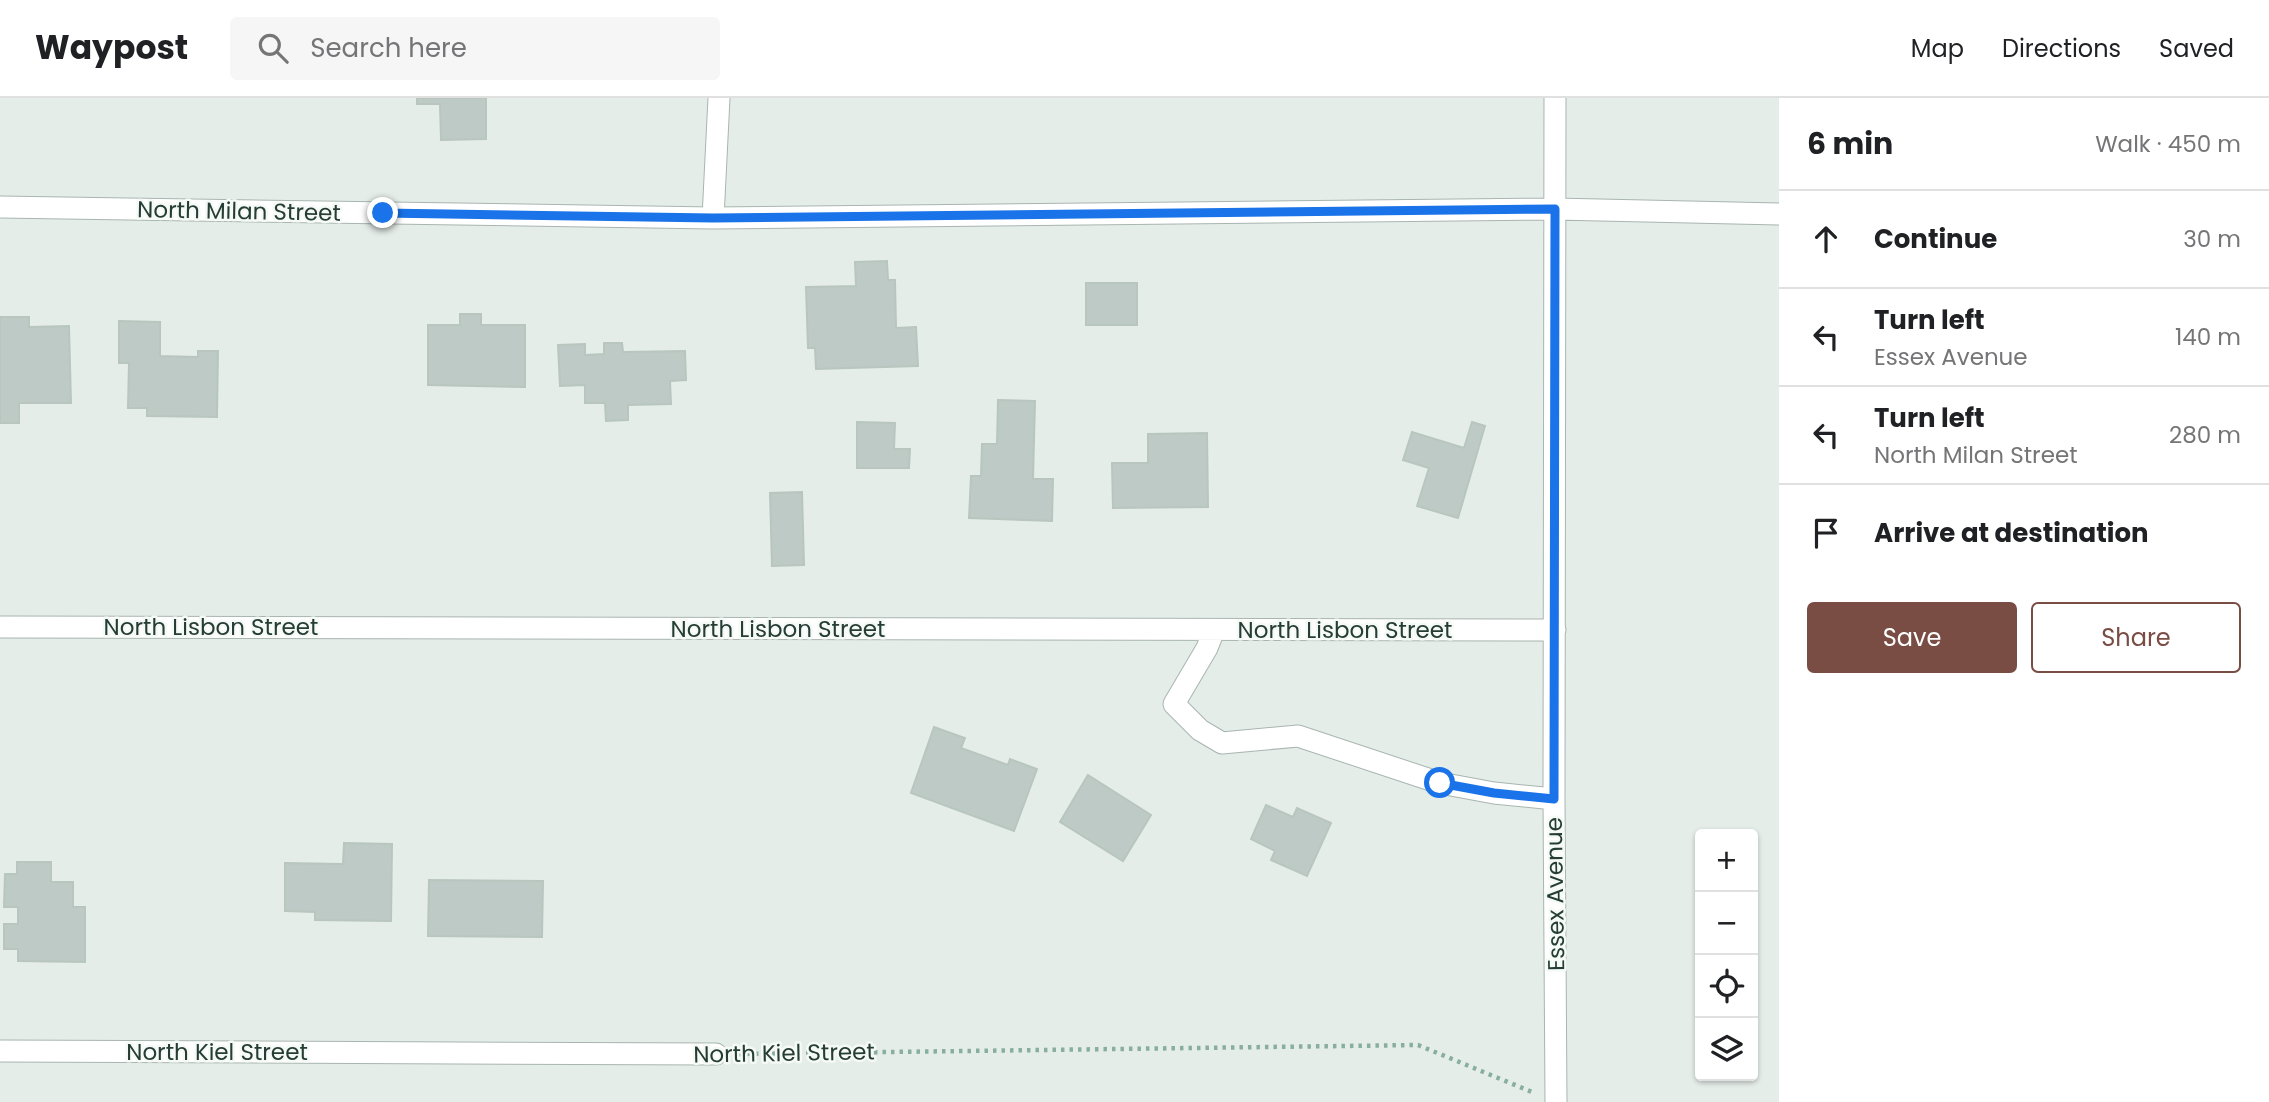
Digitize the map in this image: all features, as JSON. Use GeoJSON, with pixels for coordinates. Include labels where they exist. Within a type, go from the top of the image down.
{"type":"FeatureCollection","features":[{"type":"Feature","properties":{"kind":"street"},"geometry":{"type":"LineString","coordinates":[[713,218],[719,98]]}},
{"type":"Feature","properties":{"kind":"street","name":"Essex Avenue"},"geometry":{"type":"LineString","coordinates":[[1550,1099],[1555,630],[1555,98]]}},
{"type":"Feature","properties":{"kind":"street","name":"North Milan Street"},"geometry":{"type":"LineString","coordinates":[[0,207],[713,218],[1555,209],[1779,214]]}},
{"type":"Feature","properties":{"kind":"street","name":"North Lisbon Street"},"geometry":{"type":"LineString","coordinates":[[0,627],[1555,630]]}},
{"type":"Feature","properties":{"kind":"street"},"geometry":{"type":"LineString","coordinates":[[1214,630],[1207,648],[1174,704],[1200,730],[1222,743],[1298,736],[1440,783],[1494,793],[1554,799]]}},
{"type":"Feature","properties":{"kind":"street","name":"North Kiel Street"},"geometry":{"type":"LineString","coordinates":[[0,1051],[716,1054]]}},
{"type":"Feature","properties":{"kind":"path","name":"North Kiel Street"},"geometry":{"type":"LineString","coordinates":[[716,1054],[1418,1045],[1550,1099]]}},
{"type":"Feature","properties":{"kind":"building"},"geometry":{"type":"Polygon","coordinates":[[[417,98],[486,98],[486,139],[441,140],[440,104],[417,104],[417,98]]]}},
{"type":"Feature","properties":{"kind":"building"},"geometry":{"type":"Polygon","coordinates":[[[887,261],[888,280],[895,280],[896,328],[916,327],[918,366],[816,369],[815,348],[808,348],[806,287],[856,286],[855,262],[887,261]]]}},
{"type":"Feature","properties":{"kind":"building"},"geometry":{"type":"Polygon","coordinates":[[[1086,283],[1137,283],[1137,325],[1086,325],[1086,283]]]}},
{"type":"Feature","properties":{"kind":"building"},"geometry":{"type":"Polygon","coordinates":[[[460,314],[481,314],[481,325],[525,325],[525,387],[428,385],[428,325],[460,325],[460,314]]]}},
{"type":"Feature","properties":{"kind":"building"},"geometry":{"type":"Polygon","coordinates":[[[0,317],[29,317],[29,327],[69,326],[71,403],[19,403],[19,423],[0,423],[0,317]]]}},
{"type":"Feature","properties":{"kind":"building"},"geometry":{"type":"Polygon","coordinates":[[[119,321],[160,322],[160,356],[198,357],[198,351],[218,351],[217,417],[147,416],[147,408],[128,408],[129,363],[119,363],[119,321]]]}},
{"type":"Feature","properties":{"kind":"building"},"geometry":{"type":"Polygon","coordinates":[[[604,343],[622,343],[623,352],[685,351],[686,380],[670,381],[671,404],[628,405],[628,420],[606,421],[605,403],[585,403],[585,385],[560,386],[558,345],[585,344],[585,355],[604,354],[604,343]]]}},
{"type":"Feature","properties":{"kind":"building"},"geometry":{"type":"Polygon","coordinates":[[[998,400],[1035,401],[1033,479],[1053,479],[1052,521],[969,518],[971,476],[981,476],[982,444],[997,444],[998,400]]]}},
{"type":"Feature","properties":{"kind":"building"},"geometry":{"type":"Polygon","coordinates":[[[857,422],[895,423],[894,449],[910,449],[909,468],[857,468],[857,422]]]}},
{"type":"Feature","properties":{"kind":"building"},"geometry":{"type":"Polygon","coordinates":[[[1472,422],[1485,426],[1458,518],[1417,506],[1429,468],[1403,460],[1412,432],[1464,448],[1472,422]]]}},
{"type":"Feature","properties":{"kind":"building"},"geometry":{"type":"Polygon","coordinates":[[[1207,433],[1208,507],[1113,508],[1112,463],[1148,463],[1148,434],[1207,433]]]}},
{"type":"Feature","properties":{"kind":"building"},"geometry":{"type":"Polygon","coordinates":[[[802,492],[804,565],[772,566],[770,493],[802,492]]]}},
{"type":"Feature","properties":{"kind":"building"},"geometry":{"type":"Polygon","coordinates":[[[934,727],[965,738],[961,748],[1008,765],[1010,759],[1037,769],[1014,831],[911,793],[934,727]]]}},
{"type":"Feature","properties":{"kind":"building"},"geometry":{"type":"Polygon","coordinates":[[[1088,775],[1151,815],[1123,861],[1060,822],[1088,775]]]}},
{"type":"Feature","properties":{"kind":"building"},"geometry":{"type":"Polygon","coordinates":[[[1266,805],[1293,817],[1297,808],[1331,823],[1307,876],[1271,860],[1275,851],[1251,839],[1266,805]]]}},
{"type":"Feature","properties":{"kind":"building"},"geometry":{"type":"Polygon","coordinates":[[[344,843],[392,844],[391,921],[315,920],[315,912],[285,911],[285,863],[343,864],[344,843]]]}},
{"type":"Feature","properties":{"kind":"building"},"geometry":{"type":"Polygon","coordinates":[[[17,862],[51,862],[51,882],[73,882],[73,907],[85,907],[85,962],[18,961],[18,949],[4,949],[4,924],[18,924],[18,907],[4,907],[5,874],[17,874],[17,862]]]}},
{"type":"Feature","properties":{"kind":"building"},"geometry":{"type":"Polygon","coordinates":[[[429,880],[543,881],[542,937],[428,936],[429,880]]]}},
{"type":"Feature","properties":{"kind":"route"},"geometry":{"type":"LineString","coordinates":[[383,213],[842,218],[1555,209],[1554,799],[1494,793],[1440,783]]}}]}
